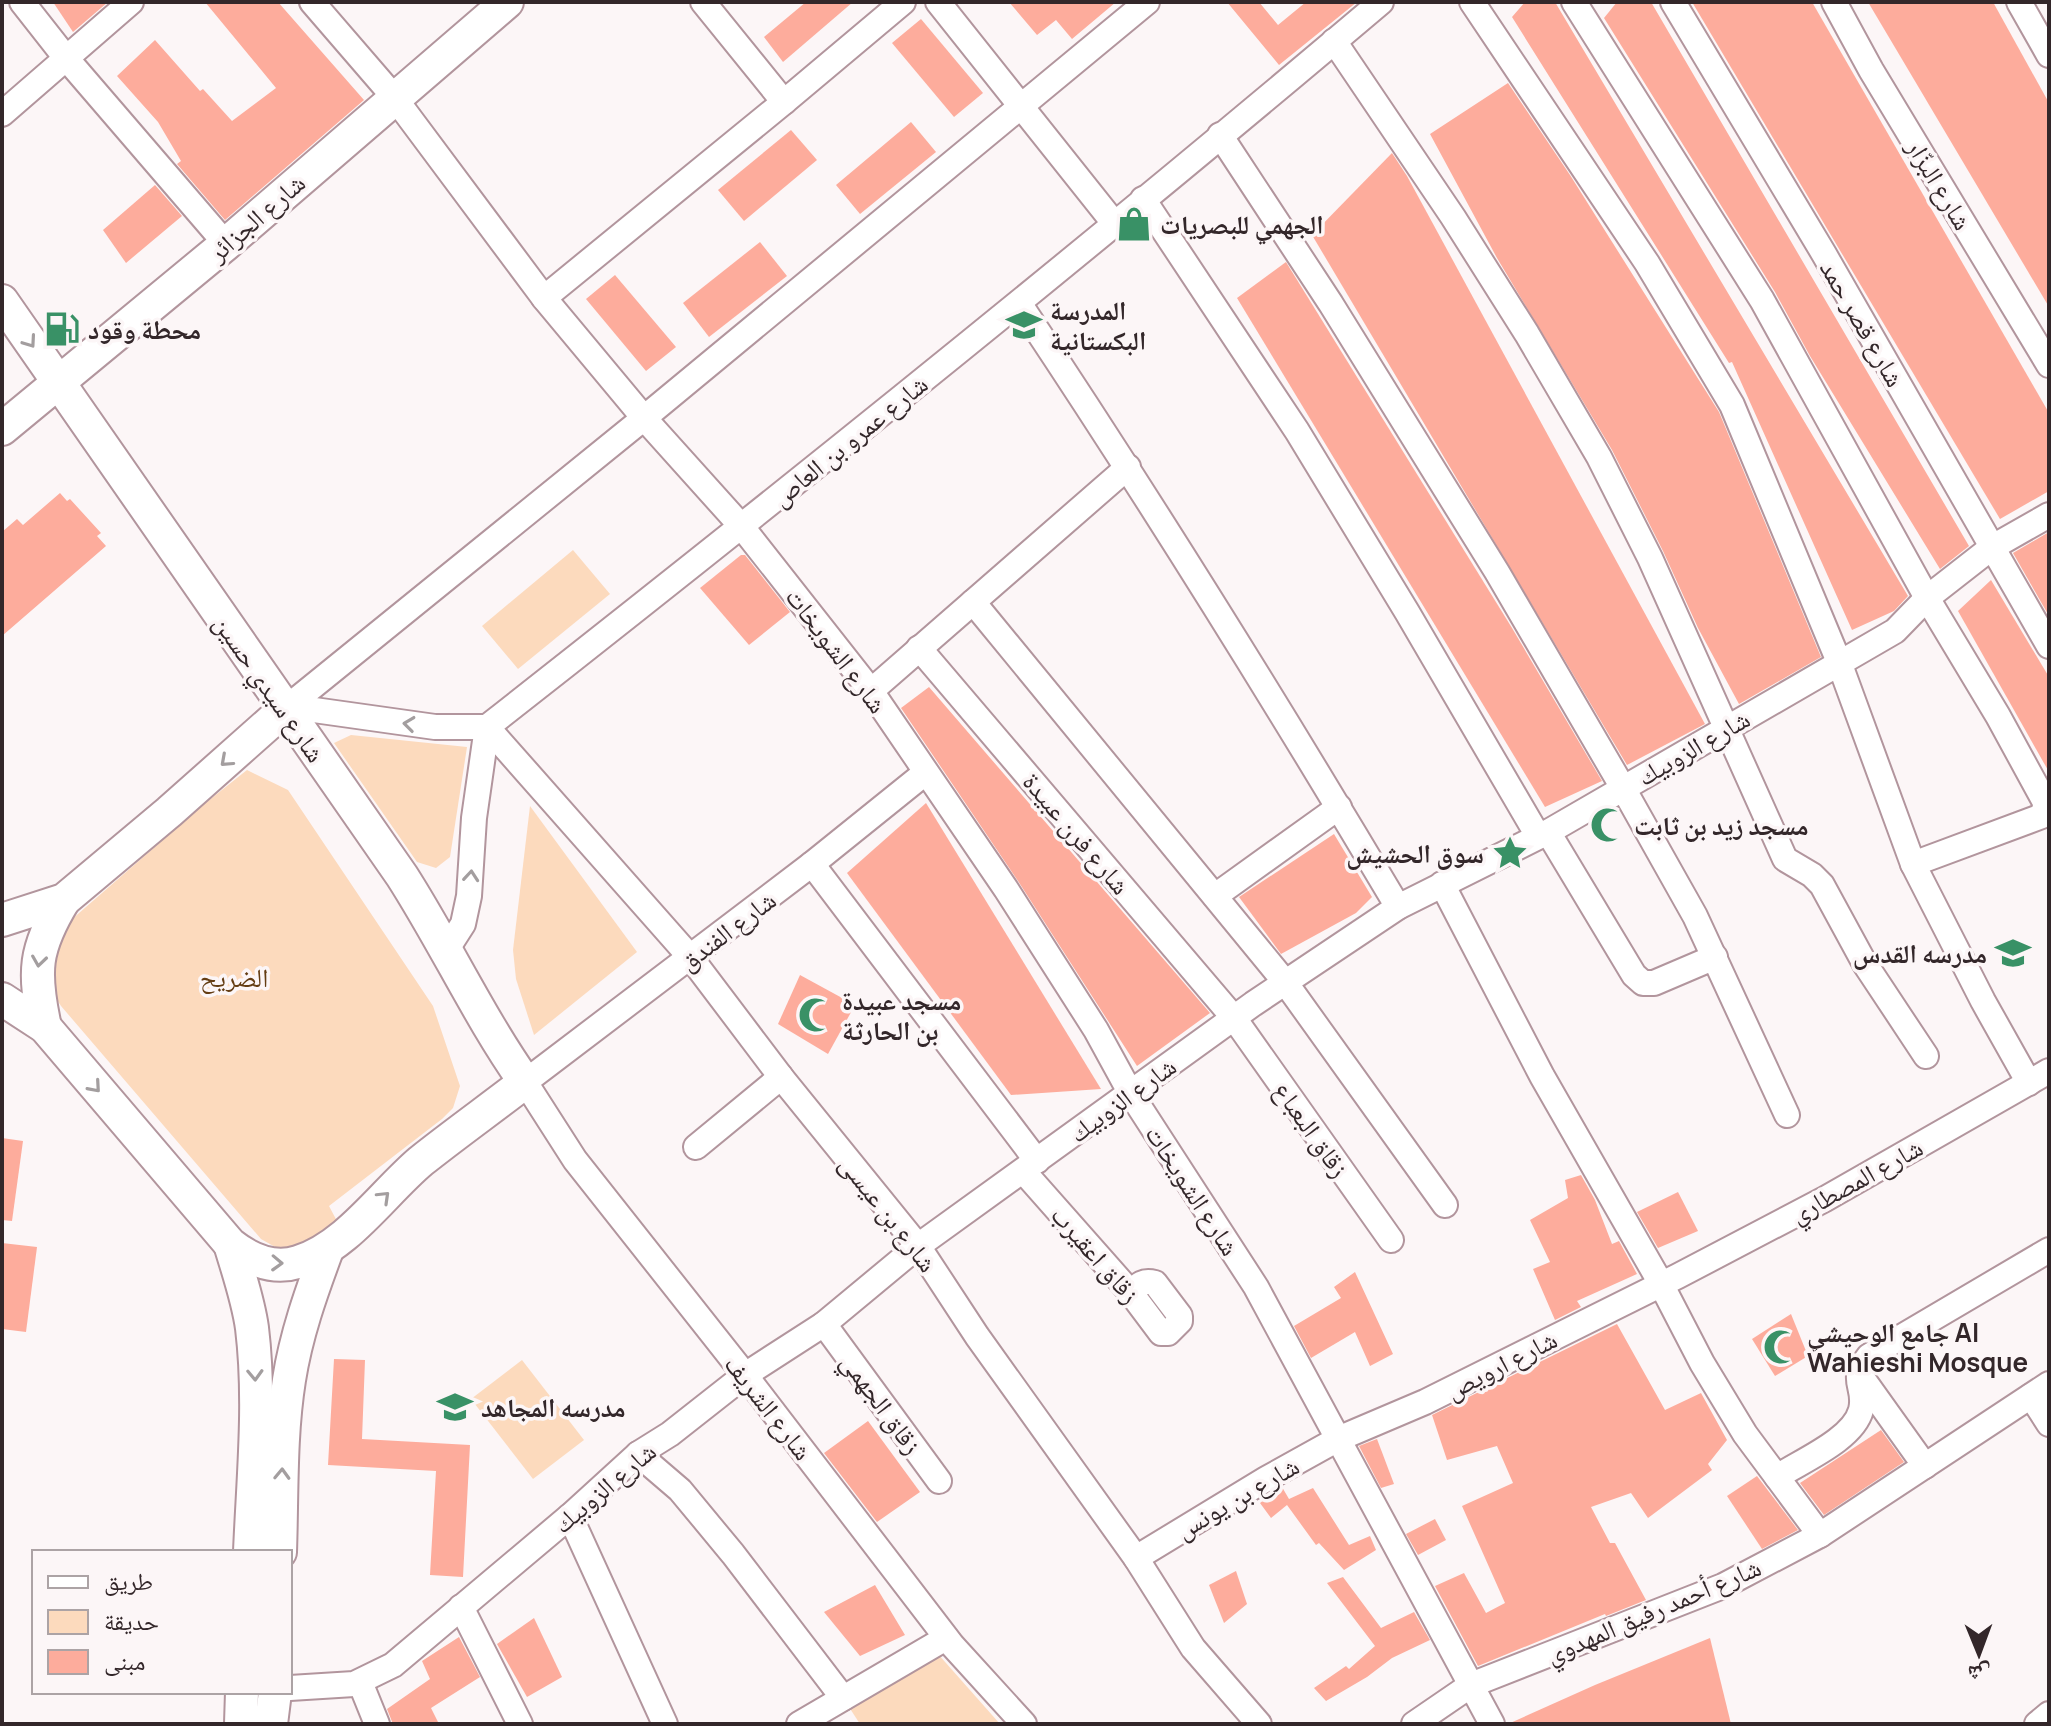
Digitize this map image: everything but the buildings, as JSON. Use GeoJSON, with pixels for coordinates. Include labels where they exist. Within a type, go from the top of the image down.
{"type":"FeatureCollection","features":[{"type":"Feature","properties":{"kind":"main road","name":"شارع الجزائر"},"geometry":{"type":"LineString","coordinates":[[2,429],[226,244],[507,2]]}},
{"type":"Feature","properties":{"kind":"main road","name":"شارع سيدي حسين"},"geometry":{"type":"LineString","coordinates":[[2,301],[394,863],[447,949],[503,1052],[525,1082]]}},
{"type":"Feature","properties":{"kind":"main road"},"geometry":{"type":"LineString","coordinates":[[45,1027],[37,991],[40,949],[47,928],[64,900],[285,709]]}},
{"type":"Feature","properties":{"kind":"main road"},"geometry":{"type":"LineString","coordinates":[[2,920],[64,900]]}},
{"type":"Feature","properties":{"kind":"main road"},"geometry":{"type":"LineString","coordinates":[[2,999],[45,1027],[230,1244],[247,1257],[280,1265],[296,1263],[327,1250],[419,1163],[525,1082]]}},
{"type":"Feature","properties":{"kind":"main road"},"geometry":{"type":"LineString","coordinates":[[230,1244],[247,1304],[254,1350],[256,1402],[250,1550]]}},
{"type":"Feature","properties":{"kind":"main road"},"geometry":{"type":"LineString","coordinates":[[280,1550],[284,1423],[289,1379],[305,1310],[327,1250]]}},
{"type":"Feature","properties":{"kind":"main road"},"geometry":{"type":"LineString","coordinates":[[241,1724],[242,1694]]}},
{"type":"Feature","properties":{"kind":"main road"},"geometry":{"type":"LineString","coordinates":[[271,1724],[275,1694]]}},
{"type":"Feature","properties":{"kind":"street"},"geometry":{"type":"LineString","coordinates":[[22,2],[66,58],[226,244]]}},
{"type":"Feature","properties":{"kind":"street"},"geometry":{"type":"LineString","coordinates":[[2,114],[131,2]]}},
{"type":"Feature","properties":{"kind":"street","name":"شارع الشويخات"},"geometry":{"type":"LineString","coordinates":[[312,2],[394,97],[544,298],[644,418],[742,527],[871,691],[967,831],[1096,1030],[1131,1094],[1256,1287],[1492,1724]]}},
{"type":"Feature","properties":{"kind":"street"},"geometry":{"type":"LineString","coordinates":[[703,2],[784,102]]}},
{"type":"Feature","properties":{"kind":"street"},"geometry":{"type":"LineString","coordinates":[[544,298],[903,2]]}},
{"type":"Feature","properties":{"kind":"street"},"geometry":{"type":"LineString","coordinates":[[938,2],[1114,223]]}},
{"type":"Feature","properties":{"kind":"street"},"geometry":{"type":"LineString","coordinates":[[285,709],[644,418],[1147,2]]}},
{"type":"Feature","properties":{"kind":"street"},"geometry":{"type":"LineString","coordinates":[[1472,2],[1630,237],[1732,405],[1839,662],[1913,864],[1983,1001],[2039,1077]]}},
{"type":"Feature","properties":{"kind":"street"},"geometry":{"type":"LineString","coordinates":[[1574,2],[1762,300],[1927,598],[1998,716],[2042,780],[2046,804],[2042,816],[1913,864]]}},
{"type":"Feature","properties":{"kind":"street","name":"شارع قصر حمد"},"geometry":{"type":"LineString","coordinates":[[1673,2],[1824,254],[2049,646]]}},
{"type":"Feature","properties":{"kind":"street","name":"شارع البزّار"},"geometry":{"type":"LineString","coordinates":[[1834,2],[1871,70],[2049,365]]}},
{"type":"Feature","properties":{"kind":"street"},"geometry":{"type":"LineString","coordinates":[[2019,2],[2049,55]]}},
{"type":"Feature","properties":{"kind":"street","name":"شارع عمرو بن العاص"},"geometry":{"type":"LineString","coordinates":[[487,727],[742,527],[1019,303],[1379,3]]}},
{"type":"Feature","properties":{"kind":"street"},"geometry":{"type":"LineString","coordinates":[[1334,41],[1453,217],[1527,334],[1599,457],[1650,558],[1785,859],[1812,875],[1822,885],[1865,964],[1926,1056]]}},
{"type":"Feature","properties":{"kind":"street"},"geometry":{"type":"LineString","coordinates":[[1220,135],[1331,304],[1480,545],[1623,788],[1695,916],[1787,1115]]}},
{"type":"Feature","properties":{"kind":"street"},"geometry":{"type":"LineString","coordinates":[[1143,199],[1297,431],[1543,834],[1634,975],[1643,983],[1654,983],[1715,957]]}},
{"type":"Feature","properties":{"kind":"street"},"geometry":{"type":"LineString","coordinates":[[1019,303],[1128,467],[1264,682],[1398,907]]}},
{"type":"Feature","properties":{"kind":"street"},"geometry":{"type":"LineString","coordinates":[[871,691],[1128,467]]}},
{"type":"Feature","properties":{"kind":"street","name":"شارع الزوبيك"},"geometry":{"type":"LineString","coordinates":[[292,1688],[360,1682],[393,1665],[570,1516],[638,1454],[670,1434],[745,1375],[824,1324],[918,1246],[1285,982],[1398,907],[1543,834],[1895,631],[1927,598],[1991,548],[2049,515]]}},
{"type":"Feature","properties":{"kind":"street"},"geometry":{"type":"LineString","coordinates":[[973,602],[1285,982],[1445,1205]]}},
{"type":"Feature","properties":{"kind":"street","name":"شارع فرن عبيدة"},"geometry":{"type":"LineString","coordinates":[[919,648],[1234,1018]]}},
{"type":"Feature","properties":{"kind":"street"},"geometry":{"type":"LineString","coordinates":[[285,709],[320,710],[435,727],[487,727],[474,818],[469,896],[463,924],[447,949]]}},
{"type":"Feature","properties":{"kind":"street","name":"شارع بن عيسى"},"geometry":{"type":"LineString","coordinates":[[487,727],[691,958],[781,1077],[918,1246],[977,1336],[1136,1558],[1193,1648],[1259,1724]]}},
{"type":"Feature","properties":{"kind":"street","name":"شارع الفندق"},"geometry":{"type":"LineString","coordinates":[[525,1082],[691,958],[925,773]]}},
{"type":"Feature","properties":{"kind":"street"},"geometry":{"type":"LineString","coordinates":[[1215,896],[1339,807]]}},
{"type":"Feature","properties":{"kind":"street","name":"زقاق اعقيرب"},"geometry":{"type":"LineString","coordinates":[[812,864],[1031,1166],[1158,1330],[1168,1333]]}},
{"type":"Feature","properties":{"kind":"street"},"geometry":{"type":"LineString","coordinates":[[1442,884],[1542,1076],[1716,1387],[1745,1434],[1820,1535]]}},
{"type":"Feature","properties":{"kind":"street","name":"زقاق البعباع"},"geometry":{"type":"LineString","coordinates":[[1234,1018],[1391,1240]]}},
{"type":"Feature","properties":{"kind":"street"},"geometry":{"type":"LineString","coordinates":[[696,1147],[781,1077]]}},
{"type":"Feature","properties":{"kind":"street","name":"شارع المصطاري"},"geometry":{"type":"LineString","coordinates":[[1660,1282],[1825,1199],[2039,1077]]}},
{"type":"Feature","properties":{"kind":"street","name":"شارع الشريف"},"geometry":{"type":"LineString","coordinates":[[525,1082],[575,1160],[745,1375],[946,1638],[1024,1724]]}},
{"type":"Feature","properties":{"kind":"street"},"geometry":{"type":"LineString","coordinates":[[1777,1477],[1849,1431],[1861,1410],[1859,1373],[1869,1356],[2049,1250]]}},
{"type":"Feature","properties":{"kind":"street","name":"شارع ارويص"},"geometry":{"type":"LineString","coordinates":[[1338,1439],[1425,1402],[1660,1282]]}},
{"type":"Feature","properties":{"kind":"street","name":"زقاق الجهمي"},"geometry":{"type":"LineString","coordinates":[[824,1324],[939,1481]]}},
{"type":"Feature","properties":{"kind":"street"},"geometry":{"type":"LineString","coordinates":[[1859,1373],[1925,1466]]}},
{"type":"Feature","properties":{"kind":"street"},"geometry":{"type":"LineString","coordinates":[[2040,1390],[2049,1424]]}},
{"type":"Feature","properties":{"kind":"street","name":"شارع أحمد رفيق المهدوي"},"geometry":{"type":"LineString","coordinates":[[1414,1724],[1471,1685],[1723,1586],[1820,1535],[2040,1390]]}},
{"type":"Feature","properties":{"kind":"street","name":"شارع بن يونس"},"geometry":{"type":"LineString","coordinates":[[1136,1558],[1338,1439]]}},
{"type":"Feature","properties":{"kind":"street"},"geometry":{"type":"LineString","coordinates":[[638,1454],[680,1490],[843,1698]]}},
{"type":"Feature","properties":{"kind":"street"},"geometry":{"type":"LineString","coordinates":[[570,1516],[665,1724]]}},
{"type":"Feature","properties":{"kind":"street"},"geometry":{"type":"LineString","coordinates":[[461,1607],[520,1724]]}},
{"type":"Feature","properties":{"kind":"street"},"geometry":{"type":"LineString","coordinates":[[799,1724],[946,1638]]}},
{"type":"Feature","properties":{"kind":"street"},"geometry":{"type":"LineString","coordinates":[[360,1682],[377,1724]]}},
{"type":"Feature","properties":{"kind":"street"},"geometry":{"type":"LineString","coordinates":[[2037,1724],[2049,1714]]}},
{"type":"Feature","properties":{"kind":"green space"},"geometry":{"type":"Polygon","coordinates":[[[573,550],[610,594],[518,669],[482,626],[573,550]]]}},
{"type":"Feature","properties":{"kind":"green space"},"geometry":{"type":"Polygon","coordinates":[[[351,735],[467,747],[450,857],[436,868],[417,862],[334,743],[351,735]]]}},
{"type":"Feature","properties":{"kind":"green space","name":"الضريح"},"geometry":{"type":"Polygon","coordinates":[[[247,770],[288,790],[433,1006],[460,1086],[453,1108],[442,1119],[329,1206],[338,1223],[327,1239],[284,1252],[261,1239],[61,1006],[46,983],[55,934],[247,770]]]}},
{"type":"Feature","properties":{"kind":"green space"},"geometry":{"type":"Polygon","coordinates":[[[530,806],[637,952],[534,1035],[516,979],[513,950],[530,806]]]}},
{"type":"Feature","properties":{"kind":"green space"},"geometry":{"type":"Polygon","coordinates":[[[522,1360],[584,1440],[533,1479],[471,1399],[522,1360]]]}},
{"type":"Feature","properties":{"kind":"green space"},"geometry":{"type":"Polygon","coordinates":[[[938,1654],[1000,1724],[860,1724],[847,1704],[938,1654]]]}},
{"type":"Feature","properties":{"kind":"place","name":"الجهمي للبصريات"},"geometry":{"type":"Point","coordinates":[1134,224]}},
{"type":"Feature","properties":{"kind":"place","name":"المدرسة البكستانية"},"geometry":{"type":"Point","coordinates":[1024,325]}},
{"type":"Feature","properties":{"kind":"place","name":"محطة وقود"},"geometry":{"type":"Point","coordinates":[62,329]}},
{"type":"Feature","properties":{"kind":"place","name":"مسجد زيد بن ثابت"},"geometry":{"type":"Point","coordinates":[1608,825]}},
{"type":"Feature","properties":{"kind":"place","name":"سوق الحشيش"},"geometry":{"type":"Point","coordinates":[1510,853]}},
{"type":"Feature","properties":{"kind":"place","name":"مدرسه القدس"},"geometry":{"type":"Point","coordinates":[2013,953]}},
{"type":"Feature","properties":{"kind":"place","name":"مسجد عبيدة بن الحارثة"},"geometry":{"type":"Point","coordinates":[816,1015]}},
{"type":"Feature","properties":{"kind":"place","name":"جامع الوحيشي Al Wahieshi Mosque"},"geometry":{"type":"Point","coordinates":[1781,1347]}},
{"type":"Feature","properties":{"kind":"place","name":"مدرسه المجاهد"},"geometry":{"type":"Point","coordinates":[455,1407]}}]}
